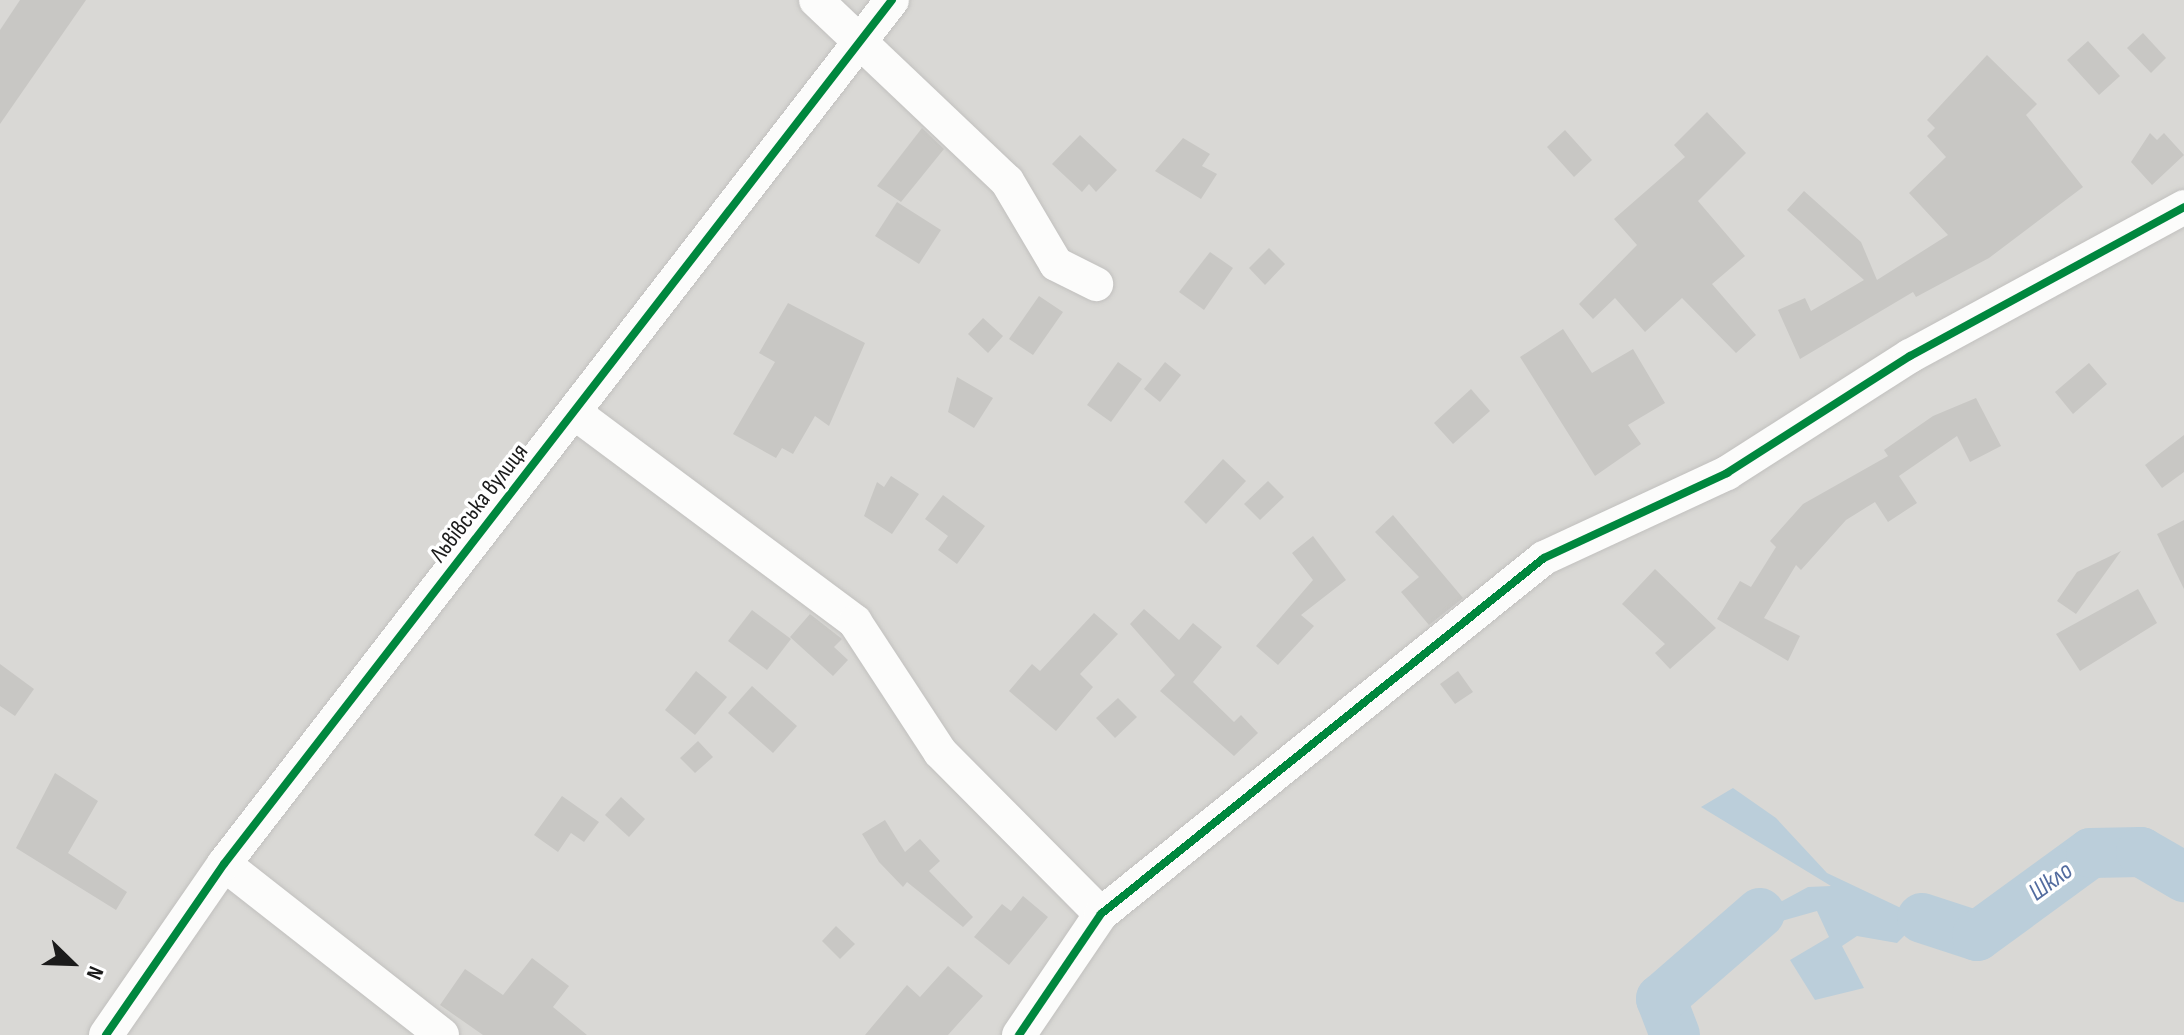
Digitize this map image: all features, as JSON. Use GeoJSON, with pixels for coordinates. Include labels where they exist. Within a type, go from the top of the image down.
{"type":"FeatureCollection","features":[{"type":"Feature","properties":{"kind":"street"},"geometry":{"type":"LineString","coordinates":[[816,0],[862,39],[1007,181],[1056,264],[1096,284]]}},
{"type":"Feature","properties":{"kind":"street","name":"Львівська вулиця"},"geometry":{"type":"LineString","coordinates":[[106,1035],[224,864],[892,0]]}},
{"type":"Feature","properties":{"kind":"street"},"geometry":{"type":"LineString","coordinates":[[1019,1035],[1101,914],[1544,558],[1727,473],[1910,356],[2184,207]]}},
{"type":"Feature","properties":{"kind":"street"},"geometry":{"type":"LineString","coordinates":[[575,413],[855,622],[940,752],[1101,914]]}},
{"type":"Feature","properties":{"kind":"street"},"geometry":{"type":"LineString","coordinates":[[224,864],[442,1035]]}},
{"type":"Feature","properties":{"kind":"shaded area","name":"Шкло"},"geometry":{"type":"Polygon","coordinates":[[[0,0],[2184,0],[2184,1035],[0,1035],[0,0]]]}},
{"type":"Feature","properties":{"kind":"water"},"geometry":{"type":"Polygon","coordinates":[[[1733,788],[1776,818],[1827,873],[1922,918],[1897,943],[1857,936],[1842,946],[1864,988],[1815,1000],[1790,960],[1829,937],[1817,911],[1767,925],[1760,913],[1808,887],[1831,886],[1701,807],[1733,788]]]}},
{"type":"Feature","properties":{"kind":"building"},"geometry":{"type":"Polygon","coordinates":[[[20,0],[86,0],[0,124],[0,30],[20,0]]]}},
{"type":"Feature","properties":{"kind":"building"},"geometry":{"type":"Polygon","coordinates":[[[2143,33],[2166,58],[2151,73],[2127,48],[2143,33]]]}},
{"type":"Feature","properties":{"kind":"building"},"geometry":{"type":"Polygon","coordinates":[[[2088,41],[2120,76],[2099,95],[2067,60],[2088,41]]]}},
{"type":"Feature","properties":{"kind":"building"},"geometry":{"type":"Polygon","coordinates":[[[1987,55],[2037,104],[2026,115],[2083,187],[1989,258],[1916,297],[1913,292],[1800,359],[1778,310],[1805,298],[1811,311],[1864,280],[1787,210],[1804,191],[1861,242],[1877,280],[1948,235],[1909,193],[1946,157],[1927,136],[1935,128],[1927,120],[1987,55]]]}},
{"type":"Feature","properties":{"kind":"building"},"geometry":{"type":"Polygon","coordinates":[[[1707,112],[1746,153],[1698,201],[1745,256],[1712,284],[1756,335],[1736,353],[1682,298],[1645,332],[1615,298],[1593,319],[1579,304],[1637,245],[1614,219],[1685,157],[1674,145],[1707,112]]]}},
{"type":"Feature","properties":{"kind":"building"},"geometry":{"type":"Polygon","coordinates":[[[922,128],[944,149],[901,202],[877,186],[922,128]]]}},
{"type":"Feature","properties":{"kind":"building"},"geometry":{"type":"Polygon","coordinates":[[[1565,130],[1592,160],[1574,177],[1547,147],[1565,130]]]}},
{"type":"Feature","properties":{"kind":"building"},"geometry":{"type":"Polygon","coordinates":[[[2150,133],[2157,140],[2164,133],[2184,155],[2152,185],[2131,162],[2150,133]]]}},
{"type":"Feature","properties":{"kind":"building"},"geometry":{"type":"Polygon","coordinates":[[[1080,135],[1117,170],[1096,192],[1089,184],[1082,192],[1052,164],[1080,135]]]}},
{"type":"Feature","properties":{"kind":"building"},"geometry":{"type":"Polygon","coordinates":[[[1183,138],[1210,154],[1202,166],[1217,174],[1201,199],[1155,171],[1183,138]]]}},
{"type":"Feature","properties":{"kind":"building"},"geometry":{"type":"Polygon","coordinates":[[[897,202],[941,230],[919,264],[875,236],[897,202]]]}},
{"type":"Feature","properties":{"kind":"building"},"geometry":{"type":"Polygon","coordinates":[[[1269,248],[1285,264],[1265,285],[1249,268],[1269,248]]]}},
{"type":"Feature","properties":{"kind":"building"},"geometry":{"type":"Polygon","coordinates":[[[1210,252],[1233,268],[1204,310],[1179,292],[1210,252]]]}},
{"type":"Feature","properties":{"kind":"building"},"geometry":{"type":"Polygon","coordinates":[[[1039,296],[1063,312],[1033,355],[1009,339],[1039,296]]]}},
{"type":"Feature","properties":{"kind":"building"},"geometry":{"type":"Polygon","coordinates":[[[788,303],[865,343],[829,426],[815,416],[793,454],[782,448],[776,458],[733,434],[775,362],[759,353],[788,303]]]}},
{"type":"Feature","properties":{"kind":"building"},"geometry":{"type":"Polygon","coordinates":[[[983,318],[1003,336],[988,353],[968,334],[983,318]]]}},
{"type":"Feature","properties":{"kind":"building"},"geometry":{"type":"Polygon","coordinates":[[[1563,329],[1592,373],[1633,349],[1665,403],[1628,425],[1641,444],[1595,476],[1520,357],[1563,329]]]}},
{"type":"Feature","properties":{"kind":"building"},"geometry":{"type":"Polygon","coordinates":[[[1118,362],[1142,379],[1111,422],[1087,405],[1118,362]]]}},
{"type":"Feature","properties":{"kind":"building"},"geometry":{"type":"Polygon","coordinates":[[[1165,362],[1181,375],[1160,402],[1144,389],[1165,362]]]}},
{"type":"Feature","properties":{"kind":"building"},"geometry":{"type":"Polygon","coordinates":[[[2089,363],[2107,384],[2073,414],[2055,392],[2089,363]]]}},
{"type":"Feature","properties":{"kind":"building"},"geometry":{"type":"Polygon","coordinates":[[[957,377],[993,398],[974,428],[948,412],[957,377]]]}},
{"type":"Feature","properties":{"kind":"building"},"geometry":{"type":"Polygon","coordinates":[[[1471,389],[1490,411],[1453,444],[1434,423],[1471,389]]]}},
{"type":"Feature","properties":{"kind":"building"},"geometry":{"type":"Polygon","coordinates":[[[1976,398],[2001,446],[1970,462],[1957,436],[1899,476],[1917,503],[1888,522],[1875,502],[1846,520],[1801,570],[1796,565],[1764,618],[1800,636],[1788,661],[1717,619],[1740,581],[1751,587],[1776,547],[1770,541],[1803,504],[1888,456],[1884,450],[1933,416],[1976,398]]]}},
{"type":"Feature","properties":{"kind":"building"},"geometry":{"type":"Polygon","coordinates":[[[2184,435],[2184,472],[2162,488],[2145,465],[2184,435]]]}},
{"type":"Feature","properties":{"kind":"building"},"geometry":{"type":"Polygon","coordinates":[[[1223,459],[1246,481],[1206,524],[1184,502],[1223,459]]]}},
{"type":"Feature","properties":{"kind":"building"},"geometry":{"type":"Polygon","coordinates":[[[891,476],[919,494],[892,534],[864,516],[877,482],[884,487],[891,476]]]}},
{"type":"Feature","properties":{"kind":"building"},"geometry":{"type":"Polygon","coordinates":[[[1268,481],[1284,497],[1260,520],[1244,504],[1268,481]]]}},
{"type":"Feature","properties":{"kind":"building"},"geometry":{"type":"Polygon","coordinates":[[[943,495],[985,526],[957,564],[938,550],[948,536],[925,519],[943,495]]]}},
{"type":"Feature","properties":{"kind":"building"},"geometry":{"type":"Polygon","coordinates":[[[1393,515],[1463,598],[1429,625],[1401,592],[1419,577],[1375,532],[1393,515]]]}},
{"type":"Feature","properties":{"kind":"building"},"geometry":{"type":"Polygon","coordinates":[[[2184,520],[2184,589],[2157,534],[2184,520]]]}},
{"type":"Feature","properties":{"kind":"building"},"geometry":{"type":"Polygon","coordinates":[[[1313,536],[1346,580],[1301,615],[1314,626],[1278,665],[1256,646],[1313,580],[1292,553],[1313,536]]]}},
{"type":"Feature","properties":{"kind":"building"},"geometry":{"type":"Polygon","coordinates":[[[2121,551],[2076,614],[2057,601],[2077,572],[2121,551]]]}},
{"type":"Feature","properties":{"kind":"building"},"geometry":{"type":"Polygon","coordinates":[[[1655,569],[1716,628],[1670,669],[1655,653],[1665,644],[1622,604],[1655,569]]]}},
{"type":"Feature","properties":{"kind":"building"},"geometry":{"type":"Polygon","coordinates":[[[2138,589],[2157,623],[2080,671],[2056,634],[2138,589]]]}},
{"type":"Feature","properties":{"kind":"building"},"geometry":{"type":"Polygon","coordinates":[[[1144,609],[1179,640],[1193,623],[1222,647],[1193,682],[1234,722],[1241,715],[1258,733],[1234,756],[1160,691],[1175,675],[1130,624],[1144,609]]]}},
{"type":"Feature","properties":{"kind":"building"},"geometry":{"type":"Polygon","coordinates":[[[752,610],[791,639],[767,670],[728,641],[752,610]]]}},
{"type":"Feature","properties":{"kind":"building"},"geometry":{"type":"Polygon","coordinates":[[[1094,613],[1118,634],[1080,674],[1093,687],[1056,731],[1009,691],[1032,664],[1040,671],[1094,613]]]}},
{"type":"Feature","properties":{"kind":"building"},"geometry":{"type":"Polygon","coordinates":[[[810,614],[842,639],[834,647],[848,660],[833,676],[790,637],[810,614]]]}},
{"type":"Feature","properties":{"kind":"building"},"geometry":{"type":"Polygon","coordinates":[[[0,664],[34,689],[15,716],[0,706],[0,664]]]}},
{"type":"Feature","properties":{"kind":"building"},"geometry":{"type":"Polygon","coordinates":[[[696,671],[727,697],[695,735],[665,710],[696,671]]]}},
{"type":"Feature","properties":{"kind":"building"},"geometry":{"type":"Polygon","coordinates":[[[1458,671],[1473,692],[1455,704],[1440,684],[1458,671]]]}},
{"type":"Feature","properties":{"kind":"building"},"geometry":{"type":"Polygon","coordinates":[[[752,686],[797,726],[773,753],[728,713],[752,686]]]}},
{"type":"Feature","properties":{"kind":"building"},"geometry":{"type":"Polygon","coordinates":[[[1118,698],[1137,717],[1115,738],[1096,718],[1118,698]]]}},
{"type":"Feature","properties":{"kind":"building"},"geometry":{"type":"Polygon","coordinates":[[[698,741],[713,757],[695,773],[680,758],[698,741]]]}},
{"type":"Feature","properties":{"kind":"building"},"geometry":{"type":"Polygon","coordinates":[[[55,773],[98,801],[68,853],[127,892],[116,910],[16,848],[55,773]]]}},
{"type":"Feature","properties":{"kind":"building"},"geometry":{"type":"Polygon","coordinates":[[[562,796],[599,822],[584,842],[571,833],[558,852],[534,835],[562,796]]]}},
{"type":"Feature","properties":{"kind":"building"},"geometry":{"type":"Polygon","coordinates":[[[621,797],[645,819],[629,837],[605,815],[621,797]]]}},
{"type":"Feature","properties":{"kind":"building"},"geometry":{"type":"Polygon","coordinates":[[[885,820],[905,852],[920,839],[940,861],[929,871],[973,917],[963,927],[907,882],[903,887],[879,862],[862,834],[885,820]]]}},
{"type":"Feature","properties":{"kind":"building"},"geometry":{"type":"Polygon","coordinates":[[[1023,896],[1048,917],[1009,965],[974,937],[1002,904],[1011,911],[1023,896]]]}},
{"type":"Feature","properties":{"kind":"building"},"geometry":{"type":"Polygon","coordinates":[[[836,926],[855,944],[840,959],[822,941],[836,926]]]}},
{"type":"Feature","properties":{"kind":"building"},"geometry":{"type":"Polygon","coordinates":[[[532,958],[569,986],[553,1007],[587,1035],[483,1035],[440,1005],[465,969],[503,995],[532,958]]]}},
{"type":"Feature","properties":{"kind":"building"},"geometry":{"type":"Polygon","coordinates":[[[948,966],[983,996],[948,1035],[865,1035],[907,985],[920,997],[948,966]]]}},
{"type":"Feature","properties":{"kind":"waterway","name":"Шкло"},"geometry":{"type":"LineString","coordinates":[[1922,918],[1977,936],[2091,853],[2141,852],[2184,877]]}},
{"type":"Feature","properties":{"kind":"waterway","name":"Шкло"},"geometry":{"type":"LineString","coordinates":[[1675,1035],[1661,999],[1760,913]]}},
{"type":"Feature","properties":{"kind":"cycle path"},"geometry":{"type":"LineString","coordinates":[[106,1035],[224,864],[892,0]]}},
{"type":"Feature","properties":{"kind":"cycle path"},"geometry":{"type":"LineString","coordinates":[[1019,1035],[1101,914],[1544,558],[1727,473],[1910,356],[2184,207]]}}]}
